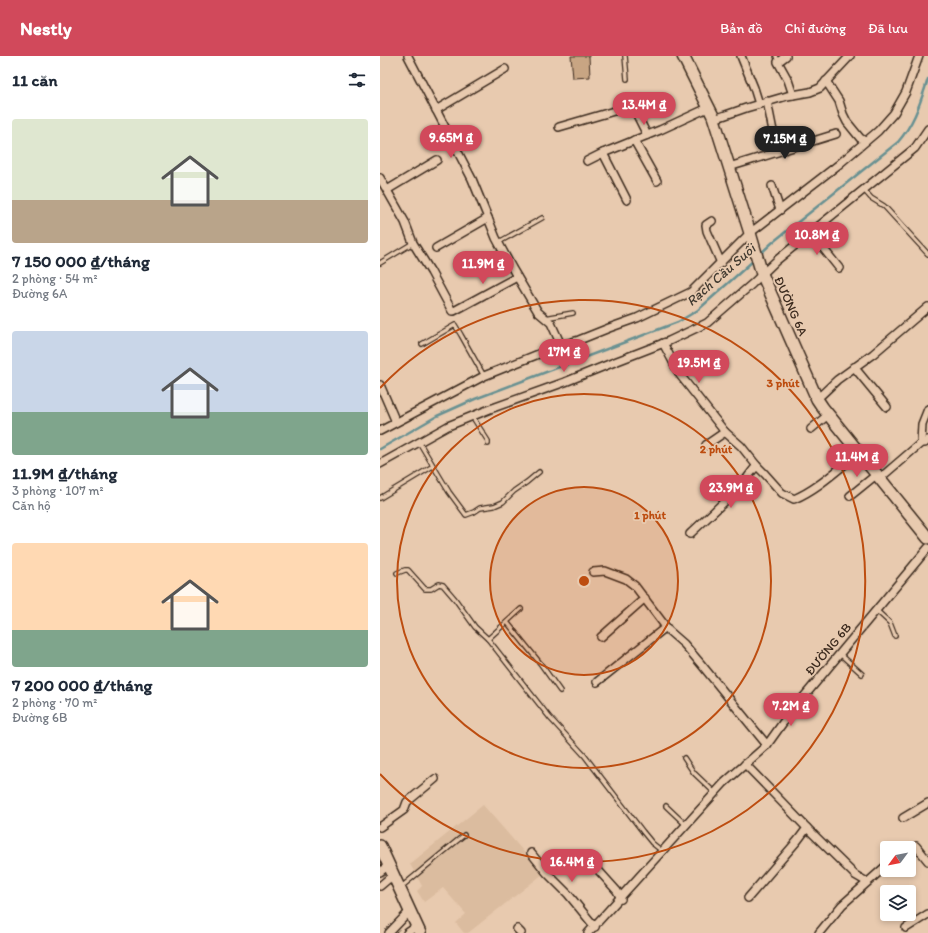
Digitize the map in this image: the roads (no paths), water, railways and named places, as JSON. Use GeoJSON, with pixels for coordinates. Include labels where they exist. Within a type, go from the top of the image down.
{"type":"FeatureCollection","features":[{"type":"Feature","properties":{"kind":"street"},"geometry":{"type":"LineString","coordinates":[[408,56],[472,179],[499,242],[538,312],[551,323],[561,345]]}},
{"type":"Feature","properties":{"kind":"street","name":"ĐƯỜNG 6A"},"geometry":{"type":"LineString","coordinates":[[683,56],[710,107],[751,235],[761,272],[817,399],[877,477],[928,538]]}},
{"type":"Feature","properties":{"kind":"street"},"geometry":{"type":"LineString","coordinates":[[741,56],[759,104]]}},
{"type":"Feature","properties":{"kind":"street"},"geometry":{"type":"LineString","coordinates":[[786,56],[777,59],[788,80],[793,95]]}},
{"type":"Feature","properties":{"kind":"street"},"geometry":{"type":"LineString","coordinates":[[714,119],[768,101],[820,88],[850,56]]}},
{"type":"Feature","properties":{"kind":"street"},"geometry":{"type":"LineString","coordinates":[[380,431],[484,376],[561,345],[579,340],[637,318],[691,292],[751,235],[780,210],[878,131],[894,113],[906,92],[919,56]]}},
{"type":"Feature","properties":{"kind":"street"},"geometry":{"type":"LineString","coordinates":[[436,110],[505,69]]}},
{"type":"Feature","properties":{"kind":"street"},"geometry":{"type":"LineString","coordinates":[[826,81],[839,101],[847,122],[860,138],[866,141]]}},
{"type":"Feature","properties":{"kind":"street"},"geometry":{"type":"LineString","coordinates":[[768,101],[774,136],[783,150]]}},
{"type":"Feature","properties":{"kind":"street"},"geometry":{"type":"LineString","coordinates":[[587,161],[710,107]]}},
{"type":"Feature","properties":{"kind":"street"},"geometry":{"type":"LineString","coordinates":[[559,127],[621,109],[631,108],[636,111],[647,135]]}},
{"type":"Feature","properties":{"kind":"street"},"geometry":{"type":"LineString","coordinates":[[380,464],[448,426],[687,334],[707,323],[761,272],[915,148],[928,128]]}},
{"type":"Feature","properties":{"kind":"street"},"geometry":{"type":"LineString","coordinates":[[729,167],[836,134]]}},
{"type":"Feature","properties":{"kind":"street"},"geometry":{"type":"LineString","coordinates":[[634,140],[657,181]]}},
{"type":"Feature","properties":{"kind":"street"},"geometry":{"type":"LineString","coordinates":[[603,153],[627,200]]}},
{"type":"Feature","properties":{"kind":"street"},"geometry":{"type":"LineString","coordinates":[[387,190],[437,160]]}},
{"type":"Feature","properties":{"kind":"street"},"geometry":{"type":"LineString","coordinates":[[380,178],[405,222],[413,243],[452,312],[517,276]]}},
{"type":"Feature","properties":{"kind":"street"},"geometry":{"type":"LineString","coordinates":[[772,186],[780,210]]}},
{"type":"Feature","properties":{"kind":"street"},"geometry":{"type":"LineString","coordinates":[[436,248],[488,218]]}},
{"type":"Feature","properties":{"kind":"street"},"geometry":{"type":"LineString","coordinates":[[712,221],[706,225],[707,230],[721,263]]}},
{"type":"Feature","properties":{"kind":"street"},"geometry":{"type":"LineString","coordinates":[[810,233],[839,268]]}},
{"type":"Feature","properties":{"kind":"street"},"geometry":{"type":"LineString","coordinates":[[817,399],[837,380],[873,354],[928,307]]}},
{"type":"Feature","properties":{"kind":"street"},"geometry":{"type":"LineString","coordinates":[[663,343],[684,380],[725,432],[741,446],[782,493],[794,499],[802,495],[817,486],[859,454]]}},
{"type":"Feature","properties":{"kind":"street"},"geometry":{"type":"LineString","coordinates":[[854,367],[887,407]]}},
{"type":"Feature","properties":{"kind":"street"},"geometry":{"type":"LineString","coordinates":[[380,385],[396,422]]}},
{"type":"Feature","properties":{"kind":"street"},"geometry":{"type":"LineString","coordinates":[[850,496],[902,460],[925,441],[922,424],[928,409]]}},
{"type":"Feature","properties":{"kind":"street"},"geometry":{"type":"LineString","coordinates":[[811,429],[828,415]]}},
{"type":"Feature","properties":{"kind":"street"},"geometry":{"type":"LineString","coordinates":[[706,445],[725,432]]}},
{"type":"Feature","properties":{"kind":"street"},"geometry":{"type":"LineString","coordinates":[[690,534],[718,509],[757,466]]}},
{"type":"Feature","properties":{"kind":"street","name":"ĐƯỜNG 6B"},"geometry":{"type":"LineString","coordinates":[[622,897],[724,783],[766,745],[787,717],[928,548]]}},
{"type":"Feature","properties":{"kind":"street"},"geometry":{"type":"LineString","coordinates":[[593,572],[605,571],[626,579],[635,586],[666,627],[684,644],[701,664],[766,745]]}},
{"type":"Feature","properties":{"kind":"street"},"geometry":{"type":"LineString","coordinates":[[601,637],[645,598]]}},
{"type":"Feature","properties":{"kind":"street"},"geometry":{"type":"LineString","coordinates":[[597,682],[666,627]]}},
{"type":"Feature","properties":{"kind":"street"},"geometry":{"type":"LineString","coordinates":[[745,764],[807,828],[856,875],[867,882]]}},
{"type":"Feature","properties":{"kind":"street"},"geometry":{"type":"LineString","coordinates":[[380,827],[404,810],[407,802],[435,779]]}},
{"type":"Feature","properties":{"kind":"street"},"geometry":{"type":"LineString","coordinates":[[903,818],[928,803]]}},
{"type":"Feature","properties":{"kind":"street"},"geometry":{"type":"LineString","coordinates":[[748,898],[807,828]]}},
{"type":"Feature","properties":{"kind":"street"},"geometry":{"type":"LineString","coordinates":[[380,846],[387,870],[399,888],[418,930],[407,933]]}},
{"type":"Feature","properties":{"kind":"street"},"geometry":{"type":"LineString","coordinates":[[916,846],[928,861]]}},
{"type":"Feature","properties":{"kind":"street"},"geometry":{"type":"LineString","coordinates":[[531,853],[595,927]]}},
{"type":"Feature","properties":{"kind":"street"},"geometry":{"type":"LineString","coordinates":[[380,886],[387,870]]}},
{"type":"Feature","properties":{"kind":"street"},"geometry":{"type":"LineString","coordinates":[[588,933],[622,897],[599,871]]}},
{"type":"Feature","properties":{"kind":"street"},"geometry":{"type":"LineString","coordinates":[[819,933],[842,905],[880,872]]}},
{"type":"Feature","properties":{"kind":"street"},"geometry":{"type":"LineString","coordinates":[[390,933],[410,911]]}},
{"type":"Feature","properties":{"kind":"street"},"geometry":{"type":"LineString","coordinates":[[906,928],[928,914]]}},
{"type":"Feature","properties":{"kind":"lane"},"geometry":{"type":"LineString","coordinates":[[625,56],[627,79]]}},
{"type":"Feature","properties":{"kind":"lane"},"geometry":{"type":"LineString","coordinates":[[864,190],[871,198],[884,206],[928,254]]}},
{"type":"Feature","properties":{"kind":"lane"},"geometry":{"type":"LineString","coordinates":[[499,242],[542,218]]}},
{"type":"Feature","properties":{"kind":"lane"},"geometry":{"type":"LineString","coordinates":[[380,263],[413,243]]}},
{"type":"Feature","properties":{"kind":"lane"},"geometry":{"type":"LineString","coordinates":[[545,318],[573,313]]}},
{"type":"Feature","properties":{"kind":"lane"},"geometry":{"type":"LineString","coordinates":[[422,344],[454,325],[484,376]]}},
{"type":"Feature","properties":{"kind":"lane"},"geometry":{"type":"LineString","coordinates":[[472,416],[488,441],[488,444]]}},
{"type":"Feature","properties":{"kind":"lane"},"geometry":{"type":"LineString","coordinates":[[419,442],[454,499],[466,515],[480,508],[494,506],[502,502],[539,472]]}},
{"type":"Feature","properties":{"kind":"lane"},"geometry":{"type":"LineString","coordinates":[[380,498],[433,466]]}},
{"type":"Feature","properties":{"kind":"lane"},"geometry":{"type":"LineString","coordinates":[[396,573],[408,570],[425,589],[431,589],[439,584],[443,585],[475,627],[488,640],[557,727],[584,755],[652,843],[662,851]]}},
{"type":"Feature","properties":{"kind":"lane"},"geometry":{"type":"LineString","coordinates":[[488,640],[521,609]]}},
{"type":"Feature","properties":{"kind":"lane"},"geometry":{"type":"LineString","coordinates":[[876,610],[890,623],[895,636]]}},
{"type":"Feature","properties":{"kind":"lane"},"geometry":{"type":"LineString","coordinates":[[507,622],[560,691]]}},
{"type":"Feature","properties":{"kind":"lane"},"geometry":{"type":"LineString","coordinates":[[840,654],[862,674]]}},
{"type":"Feature","properties":{"kind":"lane"},"geometry":{"type":"LineString","coordinates":[[684,758],[694,774],[715,793]]}},
{"type":"Feature","properties":{"kind":"lane"},"geometry":{"type":"LineString","coordinates":[[666,806],[686,825]]}},
{"type":"Feature","properties":{"kind":"lane"},"geometry":{"type":"LineString","coordinates":[[399,888],[464,835]]}},
{"type":"Feature","properties":{"kind":"waterway","name":"Rạch Cầu Suối"},"geometry":{"type":"LineString","coordinates":[[759,255],[773,242],[898,142],[913,120],[928,79]]}},
{"type":"Feature","properties":{"kind":"waterway","name":"Rạch Cầu Suối"},"geometry":{"type":"LineString","coordinates":[[380,449],[437,416],[475,399],[678,322],[698,310],[754,260]]}}]}
